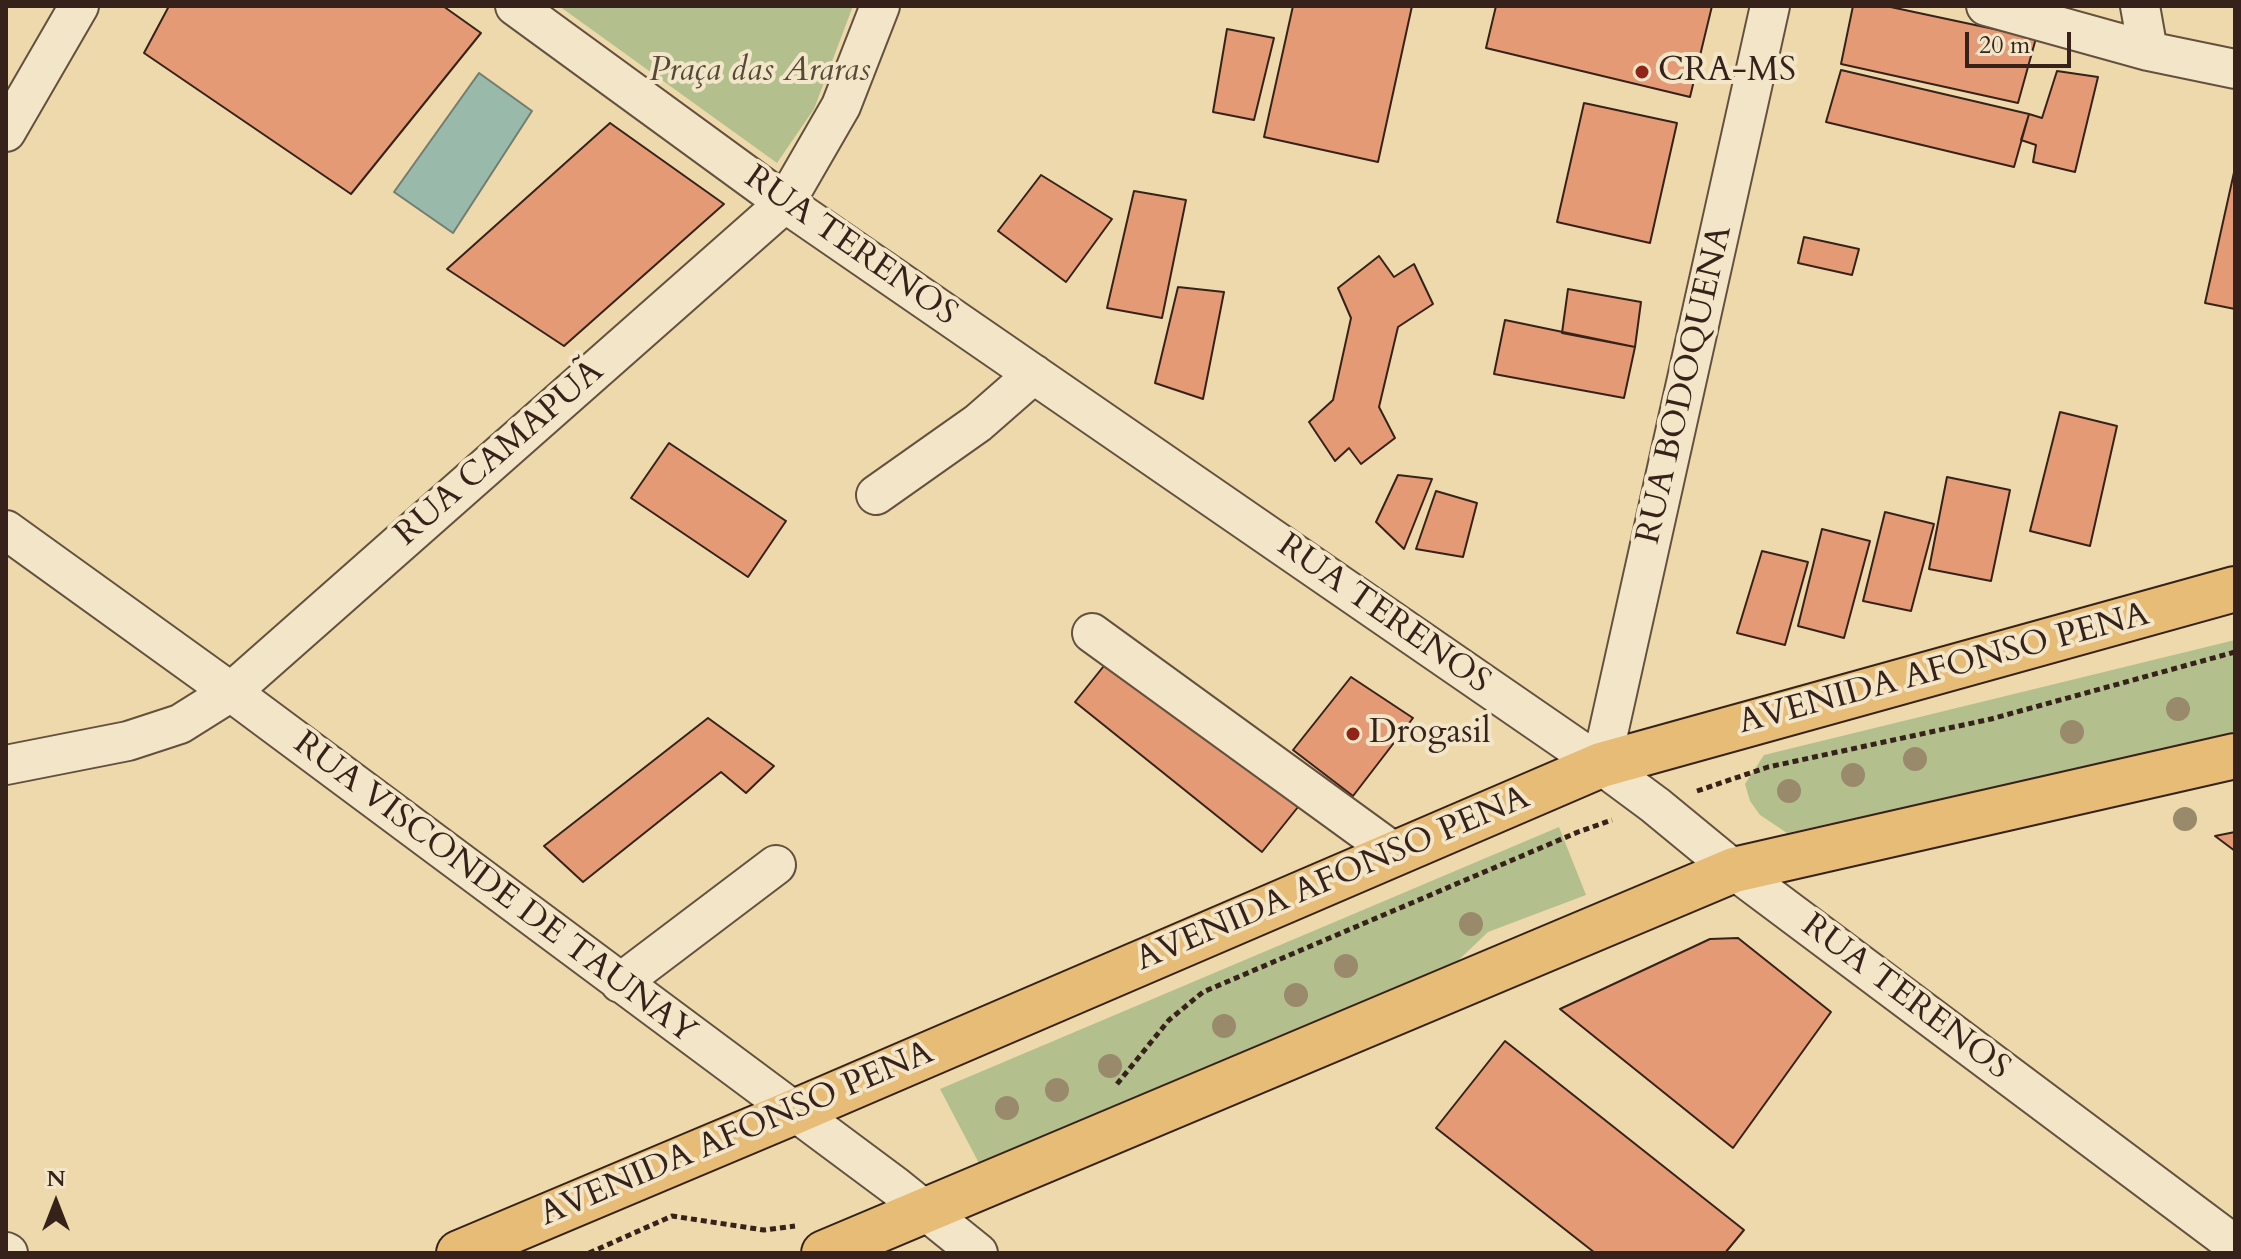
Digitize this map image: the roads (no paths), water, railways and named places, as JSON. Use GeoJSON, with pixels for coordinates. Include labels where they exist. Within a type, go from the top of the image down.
{"type":"FeatureCollection","features":[{"type":"Feature","properties":{"kind":"main road","name":"AVENIDA AFONSO PENA"},"geometry":{"type":"LineString","coordinates":[[459,1253],[1601,765],[2235,589]]}},
{"type":"Feature","properties":{"kind":"main road"},"geometry":{"type":"LineString","coordinates":[[816,1239],[926,1211],[1734,870],[2235,756]]}},
{"type":"Feature","properties":{"kind":"street"},"geometry":{"type":"LineString","coordinates":[[6,132],[79,6]]}},
{"type":"Feature","properties":{"kind":"street","name":"RUA TERENOS"},"geometry":{"type":"LineString","coordinates":[[515,6],[785,203],[1601,765],[1734,870],[2235,1245]]}},
{"type":"Feature","properties":{"kind":"street","name":"RUA CAMAPUÃ"},"geometry":{"type":"LineString","coordinates":[[6,765],[141,737],[180,724],[231,692],[785,203],[841,106],[880,6]]}},
{"type":"Feature","properties":{"kind":"street","name":"RUA BODOQUENA"},"geometry":{"type":"LineString","coordinates":[[1601,765],[1770,6]]}},
{"type":"Feature","properties":{"kind":"street"},"geometry":{"type":"LineString","coordinates":[[1986,6],[2148,51],[2235,69]]}},
{"type":"Feature","properties":{"kind":"street"},"geometry":{"type":"LineString","coordinates":[[2140,6],[2148,51]]}},
{"type":"Feature","properties":{"kind":"street"},"geometry":{"type":"LineString","coordinates":[[876,495],[978,423],[1034,374]]}},
{"type":"Feature","properties":{"kind":"street","name":"RUA VISCONDE DE TAUNAY"},"geometry":{"type":"LineString","coordinates":[[6,530],[231,692],[978,1253]]}},
{"type":"Feature","properties":{"kind":"street"},"geometry":{"type":"LineString","coordinates":[[1092,633],[1395,853]]}},
{"type":"Feature","properties":{"kind":"street"},"geometry":{"type":"LineString","coordinates":[[620,983],[776,865]]}},
{"type":"Feature","properties":{"kind":"place","name":"CRA-MS"},"geometry":{"type":"Point","coordinates":[1642,72]}},
{"type":"Feature","properties":{"kind":"place","name":"Drogasil"},"geometry":{"type":"Point","coordinates":[1353,734]}},
{"type":"Feature","properties":{"kind":"park label","name":"Praça das Araras"},"geometry":{"type":"Point","coordinates":[760,72]}}]}
